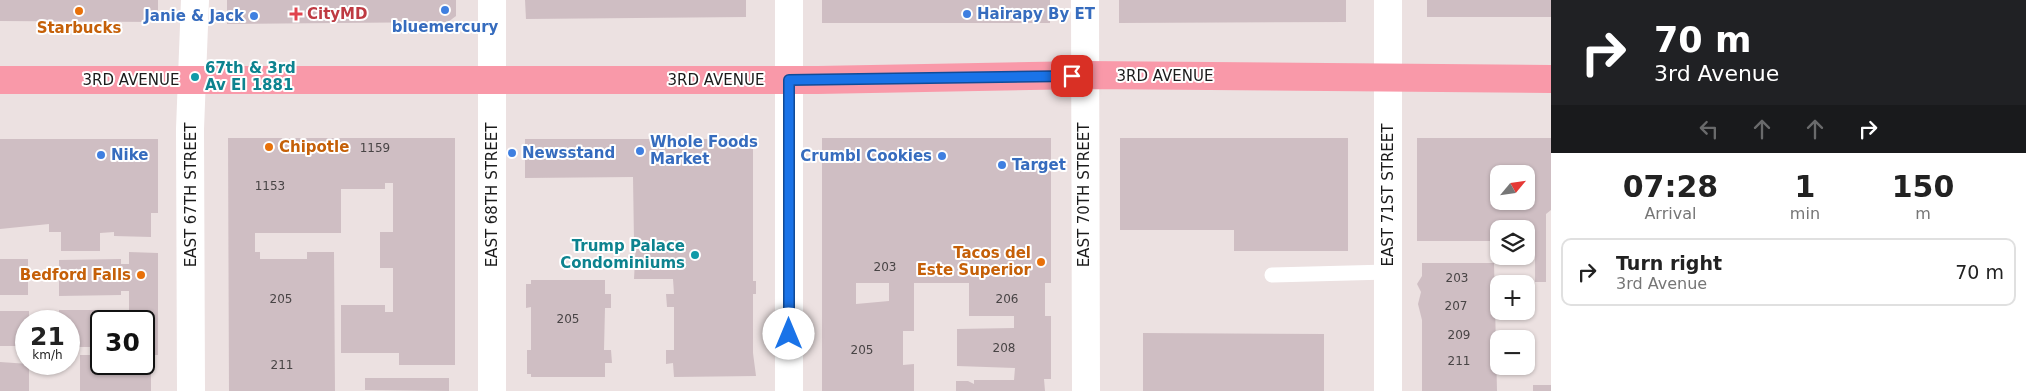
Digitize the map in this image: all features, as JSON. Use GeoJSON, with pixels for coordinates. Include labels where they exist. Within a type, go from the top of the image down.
{"type":"FeatureCollection","features":[{"type":"Feature","properties":{"kind":"main road","name":"3RD AVENUE"},"geometry":{"type":"LineString","coordinates":[[0,80],[789,80],[1085,75],[1388,76],[1551,79]]}},
{"type":"Feature","properties":{"kind":"street","name":"EAST 67TH STREET"},"geometry":{"type":"LineString","coordinates":[[191,391],[190,129],[195,0]]}},
{"type":"Feature","properties":{"kind":"street","name":"EAST 68TH STREET"},"geometry":{"type":"LineString","coordinates":[[492,0],[492,391]]}},
{"type":"Feature","properties":{"kind":"street"},"geometry":{"type":"LineString","coordinates":[[789,0],[789,391]]}},
{"type":"Feature","properties":{"kind":"street","name":"EAST 70TH STREET"},"geometry":{"type":"LineString","coordinates":[[1085,0],[1086,391]]}},
{"type":"Feature","properties":{"kind":"street","name":"EAST 71ST STREET"},"geometry":{"type":"LineString","coordinates":[[1388,0],[1388,391]]}},
{"type":"Feature","properties":{"kind":"lane"},"geometry":{"type":"LineString","coordinates":[[1272,275],[1388,272]]}},
{"type":"Feature","properties":{"kind":"building","name":"Starbucks"},"geometry":{"type":"Polygon","coordinates":[[[0,0],[158,0],[158,22],[0,21],[0,0]]]}},
{"type":"Feature","properties":{"kind":"building"},"geometry":{"type":"Polygon","coordinates":[[[227,0],[456,0],[456,16],[448,22],[227,24],[227,0]]]}},
{"type":"Feature","properties":{"kind":"building"},"geometry":{"type":"Polygon","coordinates":[[[525,0],[746,0],[746,17],[526,19],[525,0]]]}},
{"type":"Feature","properties":{"kind":"building"},"geometry":{"type":"Polygon","coordinates":[[[822,0],[1050,0],[1050,23],[822,23],[822,0]]]}},
{"type":"Feature","properties":{"kind":"building"},"geometry":{"type":"Polygon","coordinates":[[[1119,0],[1346,0],[1346,22],[1119,23],[1119,0]]]}},
{"type":"Feature","properties":{"kind":"building"},"geometry":{"type":"Polygon","coordinates":[[[1427,0],[1551,0],[1551,17],[1427,17],[1427,0]]]}},
{"type":"Feature","properties":{"kind":"building"},"geometry":{"type":"Polygon","coordinates":[[[228,138],[455,138],[455,365],[399,365],[399,353],[341,353],[341,305],[385,305],[385,312],[393,312],[393,268],[380,268],[380,232],[393,232],[393,183],[385,183],[385,189],[341,189],[341,233],[255,233],[255,252],[260,252],[260,259],[307,259],[307,252],[334,252],[335,391],[229,391],[228,138]]]}},
{"type":"Feature","properties":{"kind":"building"},"geometry":{"type":"Polygon","coordinates":[[[822,138],[1051,138],[1051,283],[1045,283],[1045,316],[1051,316],[1051,379],[1044,379],[1045,391],[956,391],[956,381],[968,381],[974,384],[974,380],[1014,380],[1015,368],[957,366],[957,329],[1014,328],[1014,316],[969,316],[969,283],[914,283],[914,331],[903,331],[903,365],[914,364],[914,391],[822,391],[822,138]],[[856,283],[856,304],[889,301],[889,283],[856,283]]]}},
{"type":"Feature","properties":{"kind":"building"},"geometry":{"type":"Polygon","coordinates":[[[1120,138],[1348,138],[1348,251],[1234,251],[1234,230],[1120,230],[1120,138]]]}},
{"type":"Feature","properties":{"kind":"building"},"geometry":{"type":"Polygon","coordinates":[[[1417,138],[1551,138],[1551,210],[1546,214],[1546,282],[1535,282],[1535,220],[1490,220],[1490,241],[1417,241],[1417,138]]]}},
{"type":"Feature","properties":{"kind":"building"},"geometry":{"type":"Polygon","coordinates":[[[0,139],[158,139],[158,213],[151,213],[151,237],[114,236],[114,232],[100,233],[100,251],[61,251],[61,232],[49,232],[49,224],[0,229],[0,139]]]}},
{"type":"Feature","properties":{"kind":"building","name":"Trump Palace Condominiums"},"geometry":{"type":"Polygon","coordinates":[[[525,139],[753,139],[753,281],[756,281],[756,294],[753,294],[753,353],[756,376],[674,377],[673,363],[666,364],[666,350],[674,350],[674,307],[667,307],[666,294],[674,294],[673,279],[634,279],[636,241],[634,241],[633,177],[525,178],[525,139]]]}},
{"type":"Feature","properties":{"kind":"building"},"geometry":{"type":"Polygon","coordinates":[[[129,252],[158,253],[158,355],[155,355],[155,310],[129,310],[129,291],[121,291],[121,295],[59,296],[59,260],[121,259],[121,264],[129,264],[129,252]]]}},
{"type":"Feature","properties":{"kind":"building"},"geometry":{"type":"Polygon","coordinates":[[[0,259],[28,259],[28,295],[0,295],[0,259]]]}},
{"type":"Feature","properties":{"kind":"building"},"geometry":{"type":"Polygon","coordinates":[[[1422,263],[1490,263],[1490,265],[1494,265],[1494,275],[1490,275],[1490,320],[1495,320],[1496,330],[1490,330],[1490,375],[1497,375],[1497,391],[1422,391],[1422,320],[1418,304],[1421,292],[1417,284],[1422,276],[1422,263]]]}},
{"type":"Feature","properties":{"kind":"building"},"geometry":{"type":"Polygon","coordinates":[[[531,280],[605,280],[605,294],[611,294],[611,308],[605,308],[604,350],[611,350],[612,363],[605,363],[605,377],[531,377],[531,374],[527,374],[527,350],[531,350],[531,307],[526,308],[526,284],[531,284],[531,280]]]}},
{"type":"Feature","properties":{"kind":"building"},"geometry":{"type":"Polygon","coordinates":[[[80,310],[90,310],[90,347],[80,347],[80,310]]]}},
{"type":"Feature","properties":{"kind":"building"},"geometry":{"type":"Polygon","coordinates":[[[0,311],[15,311],[15,346],[0,346],[0,311]]]}},
{"type":"Feature","properties":{"kind":"building"},"geometry":{"type":"Polygon","coordinates":[[[1143,333],[1324,334],[1324,391],[1143,391],[1143,333]]]}},
{"type":"Feature","properties":{"kind":"building"},"geometry":{"type":"Polygon","coordinates":[[[80,355],[90,355],[90,375],[151,375],[151,391],[80,391],[80,355]]]}},
{"type":"Feature","properties":{"kind":"building"},"geometry":{"type":"Polygon","coordinates":[[[0,362],[15,363],[15,375],[29,375],[29,391],[0,391],[0,362]]]}},
{"type":"Feature","properties":{"kind":"building"},"geometry":{"type":"Polygon","coordinates":[[[365,378],[449,378],[449,391],[365,390],[365,378]]]}},
{"type":"Feature","properties":{"kind":"building"},"geometry":{"type":"Polygon","coordinates":[[[1533,385],[1551,385],[1551,391],[1533,391],[1533,385]]]}},
{"type":"Feature","properties":{"kind":"place","name":"bluemercury"},"geometry":{"type":"Point","coordinates":[445,10]}},
{"type":"Feature","properties":{"kind":"place","name":"Starbucks"},"geometry":{"type":"Point","coordinates":[79,11]}},
{"type":"Feature","properties":{"kind":"place","name":"CityMD"},"geometry":{"type":"Point","coordinates":[296,14]}},
{"type":"Feature","properties":{"kind":"place","name":"Hairapy By ET"},"geometry":{"type":"Point","coordinates":[967,14]}},
{"type":"Feature","properties":{"kind":"place","name":"Janie & Jack"},"geometry":{"type":"Point","coordinates":[254,16]}},
{"type":"Feature","properties":{"kind":"place","name":"67th & 3rd Av El 1881"},"geometry":{"type":"Point","coordinates":[195,77]}},
{"type":"Feature","properties":{"kind":"place","name":"Chipotle"},"geometry":{"type":"Point","coordinates":[269,147]}},
{"type":"Feature","properties":{"kind":"place","name":"Whole Foods Market"},"geometry":{"type":"Point","coordinates":[640,151]}},
{"type":"Feature","properties":{"kind":"place","name":"Newsstand"},"geometry":{"type":"Point","coordinates":[512,153]}},
{"type":"Feature","properties":{"kind":"place","name":"Nike"},"geometry":{"type":"Point","coordinates":[101,155]}},
{"type":"Feature","properties":{"kind":"place","name":"Crumbl Cookies"},"geometry":{"type":"Point","coordinates":[942,156]}},
{"type":"Feature","properties":{"kind":"place","name":"Target"},"geometry":{"type":"Point","coordinates":[1002,165]}},
{"type":"Feature","properties":{"kind":"place","name":"Trump Palace Condominiums"},"geometry":{"type":"Point","coordinates":[695,255]}},
{"type":"Feature","properties":{"kind":"place","name":"Tacos del Este Superior"},"geometry":{"type":"Point","coordinates":[1041,262]}},
{"type":"Feature","properties":{"kind":"place","name":"Bedford Falls"},"geometry":{"type":"Point","coordinates":[141,275]}},
{"type":"Feature","properties":{"kind":"route"},"geometry":{"type":"LineString","coordinates":[[789,334],[789,80],[1072,76]]}}]}
